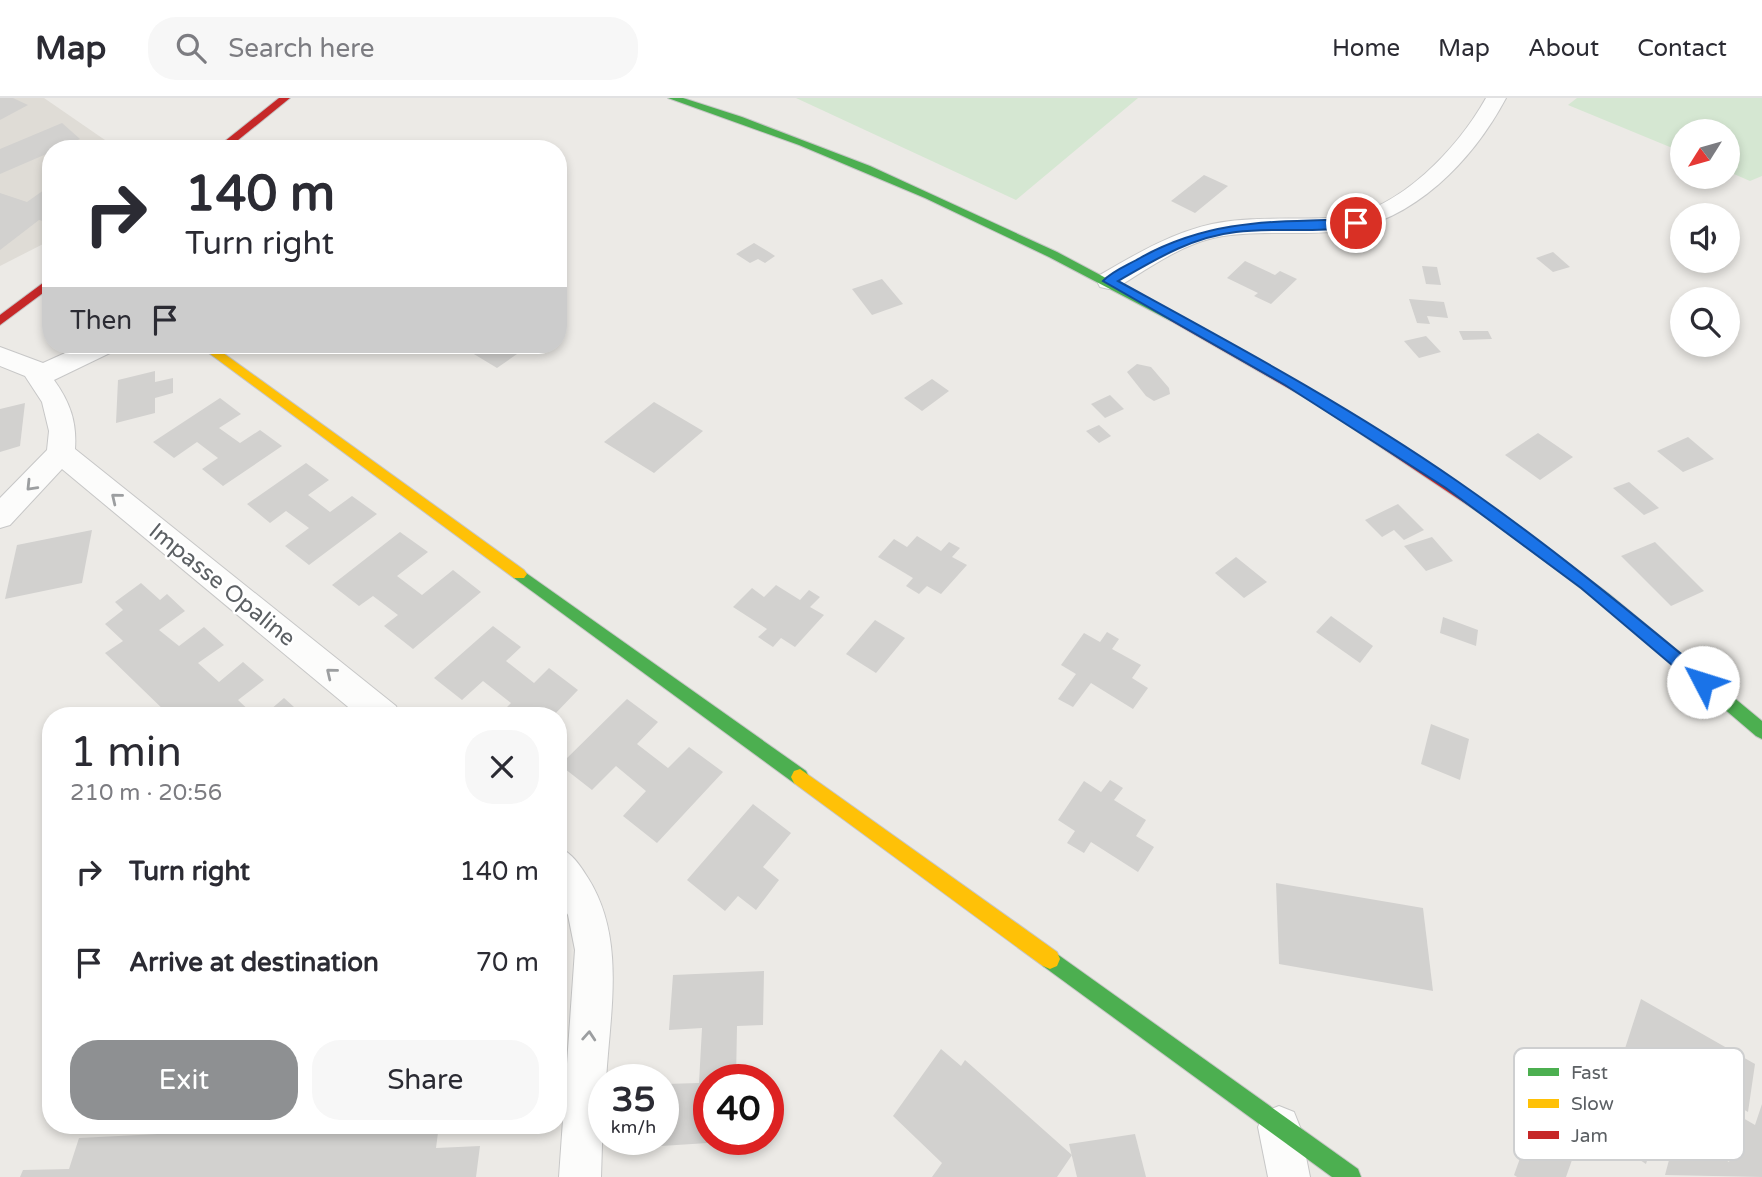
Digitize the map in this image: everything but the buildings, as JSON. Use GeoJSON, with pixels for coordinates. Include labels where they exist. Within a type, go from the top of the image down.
{"type":"FeatureCollection","features":[{"type":"Feature","properties":{"kind":"street"},"geometry":{"type":"LineString","coordinates":[[231,140],[285,98]]}},
{"type":"Feature","properties":{"kind":"street"},"geometry":{"type":"LineString","coordinates":[[673,98],[733,115],[830,151],[1109,281],[1290,382],[1463,492],[1586,584],[1762,731]]}},
{"type":"Feature","properties":{"kind":"street"},"geometry":{"type":"LineString","coordinates":[[1109,281],[1172,245],[1213,232],[1238,228],[1331,225],[1381,216],[1401,206],[1434,178],[1489,113],[1496,98]]}},
{"type":"Feature","properties":{"kind":"street"},"geometry":{"type":"LineString","coordinates":[[0,321],[42,288]]}},
{"type":"Feature","properties":{"kind":"street"},"geometry":{"type":"LineString","coordinates":[[39,376],[86,354]]}},
{"type":"Feature","properties":{"kind":"street"},"geometry":{"type":"LineString","coordinates":[[216,354],[1350,1177]]}},
{"type":"Feature","properties":{"kind":"street"},"geometry":{"type":"LineString","coordinates":[[0,356],[34,370],[55,401],[63,430],[61,453],[0,517]]}},
{"type":"Feature","properties":{"kind":"street","name":"Impasse Opaline"},"geometry":{"type":"LineString","coordinates":[[61,453],[373,707]]}},
{"type":"Feature","properties":{"kind":"street"},"geometry":{"type":"LineString","coordinates":[[567,878],[590,919],[594,950],[580,1177]]}},
{"type":"Feature","properties":{"kind":"street"},"geometry":{"type":"LineString","coordinates":[[1279,1127],[1289,1177]]}},
{"type":"Feature","properties":{"kind":"shaded area"},"geometry":{"type":"Polygon","coordinates":[[[0,98],[44,98],[105,140],[42,140],[42,245],[0,266],[0,98]]]}},
{"type":"Feature","properties":{"kind":"green space"},"geometry":{"type":"Polygon","coordinates":[[[796,98],[1138,98],[1016,200],[796,98]]]}},
{"type":"Feature","properties":{"kind":"green space"},"geometry":{"type":"Polygon","coordinates":[[[1577,98],[1762,98],[1762,176],[1750,181],[1740,177],[1740,119],[1670,119],[1670,147],[1568,105],[1577,98]]]}},
{"type":"Feature","properties":{"kind":"traffic: fast"},"geometry":{"type":"LineString","coordinates":[[673,98],[738,119],[866,168],[992,225],[1175,318]]}},
{"type":"Feature","properties":{"kind":"traffic: fast"},"geometry":{"type":"LineString","coordinates":[[1501,520],[1604,598],[1762,731]]}},
{"type":"Feature","properties":{"kind":"traffic: fast"},"geometry":{"type":"LineString","coordinates":[[519,574],[800,777]]}},
{"type":"Feature","properties":{"kind":"traffic: fast"},"geometry":{"type":"LineString","coordinates":[[1050,959],[1350,1177]]}},
{"type":"Feature","properties":{"kind":"traffic: slow"},"geometry":{"type":"LineString","coordinates":[[216,354],[519,574]]}},
{"type":"Feature","properties":{"kind":"traffic: slow"},"geometry":{"type":"LineString","coordinates":[[800,777],[1050,959]]}},
{"type":"Feature","properties":{"kind":"traffic: jam"},"geometry":{"type":"LineString","coordinates":[[231,140],[285,98]]}},
{"type":"Feature","properties":{"kind":"traffic: jam"},"geometry":{"type":"LineString","coordinates":[[0,321],[42,288]]}},
{"type":"Feature","properties":{"kind":"traffic: jam"},"geometry":{"type":"LineString","coordinates":[[1175,318],[1321,401],[1501,520]]}},
{"type":"Feature","properties":{"kind":"route"},"geometry":{"type":"LineString","coordinates":[[1356,223],[1238,228],[1213,232],[1172,245],[1109,281],[1290,382],[1451,484],[1586,584],[1703,682]]}}]}
